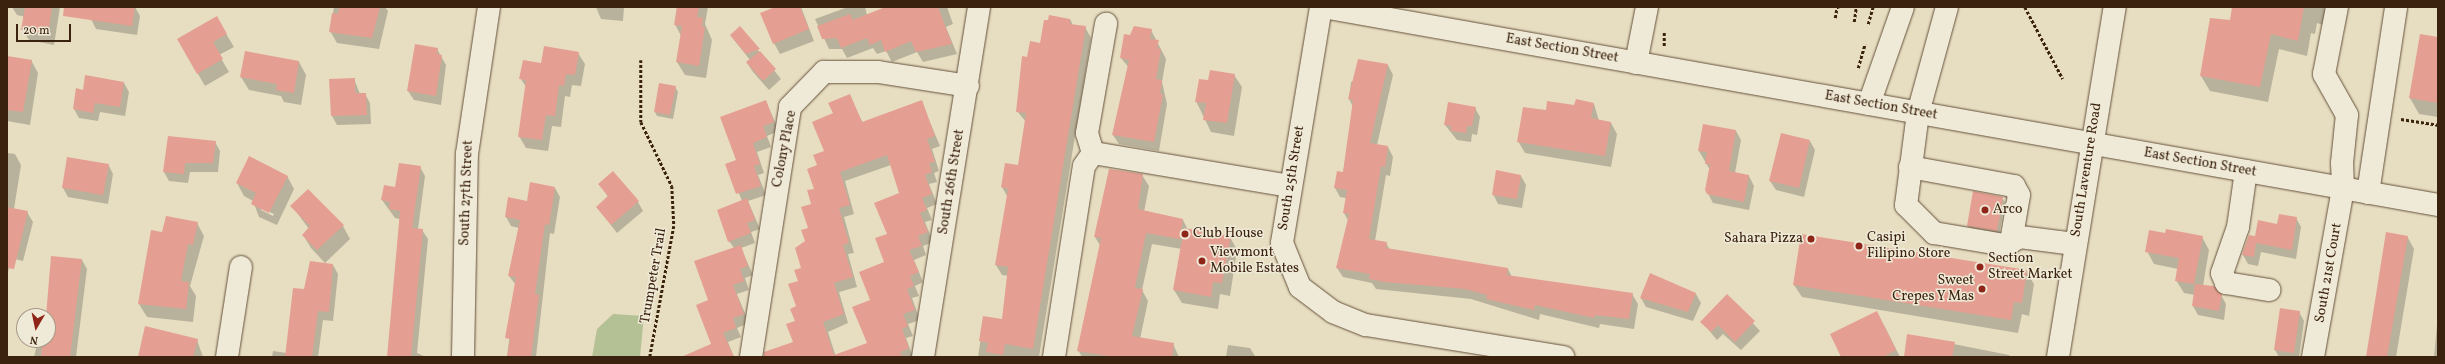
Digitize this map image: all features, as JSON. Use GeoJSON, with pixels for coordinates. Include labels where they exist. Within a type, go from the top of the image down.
{"type":"FeatureCollection","features":[{"type":"Feature","properties":{"kind":"street","name":"South 27th Street"},"geometry":{"type":"LineString","coordinates":[[463,357],[466,154],[489,7]]}},
{"type":"Feature","properties":{"kind":"street","name":"South 26th Street"},"geometry":{"type":"LineString","coordinates":[[923,357],[968,86],[979,7]]}},
{"type":"Feature","properties":{"kind":"street","name":"East Section Street"},"geometry":{"type":"LineString","coordinates":[[1322,7],[2438,205]]}},
{"type":"Feature","properties":{"kind":"street","name":"South 25th Street"},"geometry":{"type":"LineString","coordinates":[[1322,7],[1290,186],[1282,243],[1300,287],[1333,312],[1366,325],[1563,357]]}},
{"type":"Feature","properties":{"kind":"street"},"geometry":{"type":"LineString","coordinates":[[1636,63],[1647,7]]}},
{"type":"Feature","properties":{"kind":"street"},"geometry":{"type":"LineString","coordinates":[[1869,104],[1903,7]]}},
{"type":"Feature","properties":{"kind":"street"},"geometry":{"type":"LineString","coordinates":[[1947,7],[1918,112],[1906,205],[1934,233],[2005,245],[2020,237],[2075,244]]}},
{"type":"Feature","properties":{"kind":"street","name":"South Laventure Road"},"geometry":{"type":"LineString","coordinates":[[2058,357],[2091,143],[2115,7]]}},
{"type":"Feature","properties":{"kind":"street","name":"South 21st Court"},"geometry":{"type":"LineString","coordinates":[[2313,357],[2343,189],[2342,163],[2347,115],[2324,74],[2337,7]]}},
{"type":"Feature","properties":{"kind":"street"},"geometry":{"type":"LineString","coordinates":[[2368,193],[2396,7]]}},
{"type":"Feature","properties":{"kind":"street"},"geometry":{"type":"LineString","coordinates":[[1093,153],[1087,133],[1106,24]]}},
{"type":"Feature","properties":{"kind":"street","name":"Colony Place"},"geometry":{"type":"LineString","coordinates":[[751,357],[790,107],[824,72],[878,72],[968,86]]}},
{"type":"Feature","properties":{"kind":"street"},"geometry":{"type":"LineString","coordinates":[[1093,153],[1290,186]]}},
{"type":"Feature","properties":{"kind":"street"},"geometry":{"type":"LineString","coordinates":[[1054,357],[1084,166],[1093,153]]}},
{"type":"Feature","properties":{"kind":"street"},"geometry":{"type":"LineString","coordinates":[[1910,167],[2014,186],[2019,195],[2011,242]]}},
{"type":"Feature","properties":{"kind":"street"},"geometry":{"type":"LineString","coordinates":[[2246,171],[2238,226],[2222,273],[2226,283],[2269,290]]}},
{"type":"Feature","properties":{"kind":"street"},"geometry":{"type":"LineString","coordinates":[[227,357],[241,267]]}},
{"type":"Feature","properties":{"kind":"path"},"geometry":{"type":"LineString","coordinates":[[1835,18],[1837,7]]}},
{"type":"Feature","properties":{"kind":"path"},"geometry":{"type":"LineString","coordinates":[[1854,22],[1856,7]]}},
{"type":"Feature","properties":{"kind":"path"},"geometry":{"type":"LineString","coordinates":[[1868,24],[1873,7]]}},
{"type":"Feature","properties":{"kind":"path"},"geometry":{"type":"LineString","coordinates":[[2025,7],[2062,79]]}},
{"type":"Feature","properties":{"kind":"path"},"geometry":{"type":"LineString","coordinates":[[1858,72],[1865,44]]}},
{"type":"Feature","properties":{"kind":"path","name":"Trumpeter Trail"},"geometry":{"type":"LineString","coordinates":[[641,60],[641,122],[672,186],[674,226],[650,357]]}},
{"type":"Feature","properties":{"kind":"path"},"geometry":{"type":"LineString","coordinates":[[2401,119],[2438,125]]}},
{"type":"Feature","properties":{"kind":"green space"},"geometry":{"type":"Polygon","coordinates":[[[613,314],[644,316],[640,357],[592,357],[597,329],[613,314]]]}},
{"type":"Feature","properties":{"kind":"building"},"geometry":{"type":"Polygon","coordinates":[[[25,7],[52,7],[48,34],[21,30],[25,7]]]}},
{"type":"Feature","properties":{"kind":"building"},"geometry":{"type":"Polygon","coordinates":[[[64,7],[135,7],[132,26],[63,16],[64,7]]]}},
{"type":"Feature","properties":{"kind":"building"},"geometry":{"type":"Polygon","coordinates":[[[339,7],[380,7],[372,38],[329,32],[332,13],[338,14],[339,7]]]}},
{"type":"Feature","properties":{"kind":"building"},"geometry":{"type":"Polygon","coordinates":[[[677,7],[699,7],[697,17],[703,18],[702,26],[705,27],[699,66],[676,62],[682,26],[674,25],[677,7]]]}},
{"type":"Feature","properties":{"kind":"building"},"geometry":{"type":"Polygon","coordinates":[[[775,7],[800,7],[809,29],[773,44],[760,13],[775,7]]]}},
{"type":"Feature","properties":{"kind":"building"},"geometry":{"type":"Polygon","coordinates":[[[885,7],[938,7],[952,44],[916,52],[911,41],[885,52],[881,40],[870,45],[867,38],[841,48],[837,38],[822,39],[817,26],[850,14],[853,20],[885,7]]]}},
{"type":"Feature","properties":{"kind":"building"},"geometry":{"type":"Polygon","coordinates":[[[2232,7],[2304,7],[2298,41],[2271,34],[2260,87],[2200,76],[2210,18],[2230,20],[2232,7]]]}},
{"type":"Feature","properties":{"kind":"building"},"geometry":{"type":"Polygon","coordinates":[[[1049,15],[1070,19],[1070,24],[1086,26],[1033,349],[1005,344],[1003,355],[986,352],[988,343],[979,341],[983,316],[1002,319],[1008,267],[995,265],[1008,189],[1001,187],[1005,163],[1018,165],[1026,113],[1016,112],[1022,56],[1027,57],[1030,41],[1040,43],[1044,20],[1048,20],[1049,15]]]}},
{"type":"Feature","properties":{"kind":"building"},"geometry":{"type":"Polygon","coordinates":[[[217,16],[227,34],[213,42],[223,59],[197,74],[177,39],[217,16]]]}},
{"type":"Feature","properties":{"kind":"building"},"geometry":{"type":"Polygon","coordinates":[[[740,26],[760,49],[746,54],[730,35],[740,26]]]}},
{"type":"Feature","properties":{"kind":"building"},"geometry":{"type":"Polygon","coordinates":[[[1134,26],[1152,29],[1150,39],[1159,40],[1157,48],[1161,49],[1156,79],[1162,80],[1160,94],[1163,94],[1154,142],[1112,135],[1129,60],[1120,58],[1124,34],[1130,35],[1134,26]]]}},
{"type":"Feature","properties":{"kind":"building"},"geometry":{"type":"Polygon","coordinates":[[[2420,34],[2438,37],[2438,103],[2409,98],[2420,34]]]}},
{"type":"Feature","properties":{"kind":"building"},"geometry":{"type":"Polygon","coordinates":[[[415,44],[438,48],[437,54],[442,55],[436,96],[407,91],[415,44]]]}},
{"type":"Feature","properties":{"kind":"building"},"geometry":{"type":"Polygon","coordinates":[[[544,46],[579,52],[575,75],[566,74],[564,86],[559,85],[555,116],[546,115],[542,140],[518,137],[526,80],[519,79],[523,60],[541,63],[544,46]]]}},
{"type":"Feature","properties":{"kind":"building"},"geometry":{"type":"Polygon","coordinates":[[[245,51],[299,61],[294,93],[276,90],[277,84],[240,77],[245,51]]]}},
{"type":"Feature","properties":{"kind":"building"},"geometry":{"type":"Polygon","coordinates":[[[760,51],[776,69],[763,81],[746,62],[760,51]]]}},
{"type":"Feature","properties":{"kind":"building"},"geometry":{"type":"Polygon","coordinates":[[[7,56],[32,60],[23,112],[7,110],[7,56]]]}},
{"type":"Feature","properties":{"kind":"building"},"geometry":{"type":"Polygon","coordinates":[[[1358,59],[1388,64],[1370,143],[1388,146],[1385,167],[1381,166],[1369,239],[1387,242],[1386,248],[1508,268],[1507,275],[1633,293],[1629,319],[1595,315],[1594,318],[1535,305],[1534,310],[1486,299],[1487,295],[1465,289],[1385,282],[1369,279],[1370,274],[1336,268],[1349,214],[1343,213],[1347,190],[1334,188],[1337,171],[1343,172],[1353,100],[1348,99],[1358,59]]]}},
{"type":"Feature","properties":{"kind":"building"},"geometry":{"type":"Polygon","coordinates":[[[1210,70],[1235,74],[1227,123],[1203,120],[1206,103],[1195,102],[1199,79],[1208,80],[1210,70]]]}},
{"type":"Feature","properties":{"kind":"building"},"geometry":{"type":"Polygon","coordinates":[[[85,75],[124,82],[120,107],[95,103],[93,113],[73,109],[76,88],[83,90],[85,75]]]}},
{"type":"Feature","properties":{"kind":"building"},"geometry":{"type":"Polygon","coordinates":[[[355,78],[355,93],[366,93],[367,115],[331,116],[329,79],[355,78]]]}},
{"type":"Feature","properties":{"kind":"building"},"geometry":{"type":"Polygon","coordinates":[[[659,83],[676,86],[670,115],[654,112],[659,83]]]}},
{"type":"Feature","properties":{"kind":"building"},"geometry":{"type":"Polygon","coordinates":[[[850,94],[862,122],[922,100],[935,136],[927,139],[935,162],[929,163],[932,172],[925,175],[932,194],[922,198],[927,210],[920,213],[928,232],[918,236],[922,246],[909,250],[919,272],[910,276],[914,286],[907,289],[915,310],[903,314],[908,326],[902,329],[909,348],[900,352],[902,357],[764,357],[764,352],[793,342],[786,324],[795,321],[790,309],[796,306],[788,284],[798,281],[794,270],[801,268],[795,248],[805,241],[801,230],[808,228],[801,207],[811,204],[807,190],[814,189],[807,169],[817,165],[813,155],[824,151],[812,122],[833,113],[828,103],[850,94]],[[887,155],[840,172],[850,205],[839,208],[849,243],[843,245],[853,277],[834,283],[844,314],[823,322],[834,355],[867,343],[852,307],[870,300],[859,272],[884,262],[875,238],[887,234],[874,203],[899,193],[887,155]]]}},
{"type":"Feature","properties":{"kind":"building"},"geometry":{"type":"Polygon","coordinates":[[[1576,99],[1594,103],[1591,118],[1611,122],[1605,156],[1517,142],[1523,107],[1546,110],[1547,101],[1574,105],[1576,99]]]}},
{"type":"Feature","properties":{"kind":"building"},"geometry":{"type":"Polygon","coordinates":[[[766,100],[774,122],[763,126],[767,137],[753,143],[760,164],[754,166],[761,186],[736,194],[725,164],[736,160],[720,117],[766,100]]]}},
{"type":"Feature","properties":{"kind":"building"},"geometry":{"type":"Polygon","coordinates":[[[1448,102],[1476,107],[1472,126],[1467,126],[1466,133],[1451,131],[1451,126],[1444,125],[1448,102]]]}},
{"type":"Feature","properties":{"kind":"building"},"geometry":{"type":"Polygon","coordinates":[[[1703,124],[1736,130],[1729,171],[1749,175],[1744,202],[1707,194],[1705,190],[1710,164],[1705,164],[1707,152],[1698,151],[1703,124]]]}},
{"type":"Feature","properties":{"kind":"building"},"geometry":{"type":"Polygon","coordinates":[[[1781,133],[1810,140],[1799,188],[1769,181],[1781,133]]]}},
{"type":"Feature","properties":{"kind":"building"},"geometry":{"type":"Polygon","coordinates":[[[168,136],[216,141],[213,163],[185,163],[184,174],[163,172],[168,136]]]}},
{"type":"Feature","properties":{"kind":"building"},"geometry":{"type":"Polygon","coordinates":[[[249,156],[288,176],[269,213],[251,204],[256,193],[236,183],[249,156]]]}},
{"type":"Feature","properties":{"kind":"building"},"geometry":{"type":"Polygon","coordinates":[[[67,157],[109,164],[103,195],[62,188],[67,157]]]}},
{"type":"Feature","properties":{"kind":"building"},"geometry":{"type":"Polygon","coordinates":[[[399,163],[421,166],[412,228],[423,229],[411,357],[387,357],[400,211],[389,209],[390,202],[381,200],[384,185],[395,187],[399,163]]]}},
{"type":"Feature","properties":{"kind":"building"},"geometry":{"type":"Polygon","coordinates":[[[1109,169],[1143,174],[1138,209],[1183,219],[1180,239],[1146,233],[1135,288],[1143,289],[1132,336],[1174,343],[1172,357],[1114,357],[1077,351],[1101,238],[1094,237],[1109,169]]]}},
{"type":"Feature","properties":{"kind":"building"},"geometry":{"type":"Polygon","coordinates":[[[1496,170],[1521,175],[1517,199],[1492,195],[1496,170]]]}},
{"type":"Feature","properties":{"kind":"building"},"geometry":{"type":"Polygon","coordinates":[[[613,171],[639,201],[611,225],[596,207],[608,196],[598,184],[613,171]]]}},
{"type":"Feature","properties":{"kind":"building"},"geometry":{"type":"Polygon","coordinates":[[[530,182],[555,187],[549,225],[545,224],[535,294],[539,295],[531,357],[507,357],[510,339],[505,338],[516,277],[508,276],[520,220],[505,217],[508,197],[527,201],[530,182]]]}},
{"type":"Feature","properties":{"kind":"building"},"geometry":{"type":"Polygon","coordinates":[[[308,189],[344,225],[317,250],[302,235],[310,226],[290,206],[308,189]]]}},
{"type":"Feature","properties":{"kind":"building","name":"Arco"},"geometry":{"type":"Polygon","coordinates":[[[1973,191],[2003,197],[1997,231],[1967,226],[1973,191]]]}},
{"type":"Feature","properties":{"kind":"building"},"geometry":{"type":"Polygon","coordinates":[[[747,198],[755,220],[747,223],[751,233],[728,242],[717,210],[747,198]]]}},
{"type":"Feature","properties":{"kind":"building"},"geometry":{"type":"Polygon","coordinates":[[[7,207],[28,211],[14,269],[7,268],[7,207]]]}},
{"type":"Feature","properties":{"kind":"building"},"geometry":{"type":"Polygon","coordinates":[[[2279,214],[2297,217],[2292,250],[2256,243],[2254,257],[2242,255],[2249,235],[2255,236],[2258,220],[2277,224],[2279,214]]]}},
{"type":"Feature","properties":{"kind":"building"},"geometry":{"type":"Polygon","coordinates":[[[166,216],[198,222],[193,245],[188,244],[181,281],[189,282],[186,309],[138,304],[151,230],[162,232],[166,216]]]}},
{"type":"Feature","properties":{"kind":"building","name":"Viewmont Mobile Estates"},"geometry":{"type":"Polygon","coordinates":[[[1184,228],[1231,236],[1222,283],[1213,282],[1211,297],[1173,290],[1184,228]]]}},
{"type":"Feature","properties":{"kind":"building"},"geometry":{"type":"Polygon","coordinates":[[[2166,229],[2203,236],[2194,284],[2175,281],[2179,258],[2145,252],[2149,230],[2165,233],[2166,229]]]}},
{"type":"Feature","properties":{"kind":"building"},"geometry":{"type":"Polygon","coordinates":[[[2386,232],[2408,236],[2387,357],[2366,357],[2386,232]]]}},
{"type":"Feature","properties":{"kind":"building"},"geometry":{"type":"Polygon","coordinates":[[[1801,234],[2027,270],[2022,303],[2014,302],[2011,320],[1793,285],[1801,234]]]}},
{"type":"Feature","properties":{"kind":"building"},"geometry":{"type":"Polygon","coordinates":[[[741,245],[748,266],[740,269],[744,281],[733,285],[744,314],[733,318],[736,328],[723,333],[734,357],[681,357],[711,344],[696,305],[708,300],[694,261],[741,245]]]}},
{"type":"Feature","properties":{"kind":"building"},"geometry":{"type":"Polygon","coordinates":[[[51,256],[82,259],[70,357],[41,357],[42,348],[56,348],[56,308],[47,308],[51,256]]]}},
{"type":"Feature","properties":{"kind":"building"},"geometry":{"type":"Polygon","coordinates":[[[310,261],[333,264],[329,312],[318,311],[312,357],[285,357],[293,288],[304,289],[310,261]]]}},
{"type":"Feature","properties":{"kind":"building"},"geometry":{"type":"Polygon","coordinates":[[[1650,273],[1696,293],[1688,312],[1640,298],[1650,273]]]}},
{"type":"Feature","properties":{"kind":"building"},"geometry":{"type":"Polygon","coordinates":[[[2195,284],[2214,286],[2222,294],[2219,311],[2192,306],[2195,284]]]}},
{"type":"Feature","properties":{"kind":"building"},"geometry":{"type":"Polygon","coordinates":[[[1727,294],[1755,321],[1735,342],[1718,325],[1711,332],[1700,322],[1727,294]]]}},
{"type":"Feature","properties":{"kind":"building"},"geometry":{"type":"Polygon","coordinates":[[[2280,308],[2300,311],[2294,353],[2274,350],[2280,308]]]}},
{"type":"Feature","properties":{"kind":"building"},"geometry":{"type":"Polygon","coordinates":[[[1877,311],[1896,350],[1883,357],[1841,357],[1830,334],[1877,311]]]}},
{"type":"Feature","properties":{"kind":"building"},"geometry":{"type":"Polygon","coordinates":[[[145,326],[198,339],[193,357],[138,357],[145,326]]]}},
{"type":"Feature","properties":{"kind":"building"},"geometry":{"type":"Polygon","coordinates":[[[1907,334],[1955,342],[1952,357],[1904,357],[1907,334]]]}},
{"type":"Feature","properties":{"kind":"place","name":"Arco"},"geometry":{"type":"Point","coordinates":[1985,210]}},
{"type":"Feature","properties":{"kind":"place","name":"Club House"},"geometry":{"type":"Point","coordinates":[1185,234]}},
{"type":"Feature","properties":{"kind":"place","name":"Sahara Pizza"},"geometry":{"type":"Point","coordinates":[1811,239]}},
{"type":"Feature","properties":{"kind":"place","name":"Casipi Filipino Store"},"geometry":{"type":"Point","coordinates":[1859,246]}},
{"type":"Feature","properties":{"kind":"place","name":"Viewmont Mobile Estates"},"geometry":{"type":"Point","coordinates":[1202,261]}},
{"type":"Feature","properties":{"kind":"place","name":"Section Street Market"},"geometry":{"type":"Point","coordinates":[1980,267]}},
{"type":"Feature","properties":{"kind":"place","name":"Sweet Crepes Y Mas"},"geometry":{"type":"Point","coordinates":[1982,289]}}]}
